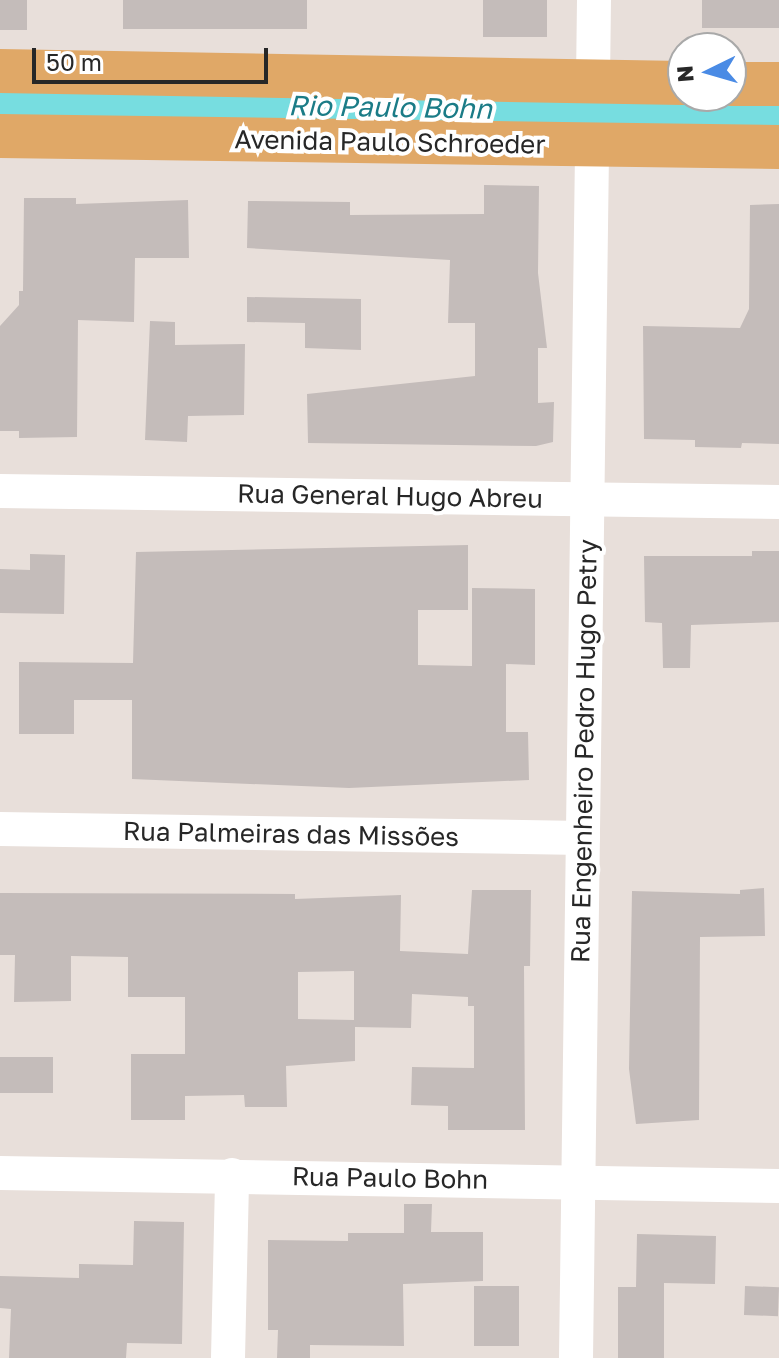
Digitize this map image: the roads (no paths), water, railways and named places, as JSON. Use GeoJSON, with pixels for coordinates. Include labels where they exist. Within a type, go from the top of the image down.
{"type":"FeatureCollection","features":[{"type":"Feature","properties":{"kind":"main road"},"geometry":{"type":"LineString","coordinates":[[0,71],[667,83]]}},
{"type":"Feature","properties":{"kind":"main road"},"geometry":{"type":"LineString","coordinates":[[747,84],[779,84]]}},
{"type":"Feature","properties":{"kind":"main road","name":"Avenida Paulo Schroeder"},"geometry":{"type":"LineString","coordinates":[[0,136],[779,147]]}},
{"type":"Feature","properties":{"kind":"street"},"geometry":{"type":"LineString","coordinates":[[593,81],[594,0]]}},
{"type":"Feature","properties":{"kind":"street","name":"Rua Engenheiro Pedro Hugo Petry"},"geometry":{"type":"LineString","coordinates":[[576,1358],[592,144]]}},
{"type":"Feature","properties":{"kind":"street","name":"Rua General Hugo Abreu"},"geometry":{"type":"LineString","coordinates":[[0,491],[779,502]]}},
{"type":"Feature","properties":{"kind":"street","name":"Rua Palmeiras das Missões"},"geometry":{"type":"LineString","coordinates":[[0,829],[583,838]]}},
{"type":"Feature","properties":{"kind":"street","name":"Rua Paulo Bohn"},"geometry":{"type":"LineString","coordinates":[[0,1173],[779,1186]]}},
{"type":"Feature","properties":{"kind":"street"},"geometry":{"type":"LineString","coordinates":[[228,1358],[232,1175]]}},
{"type":"Feature","properties":{"kind":"waterway","name":"Rio Paulo Bohn"},"geometry":{"type":"LineString","coordinates":[[0,102],[779,111]]}}]}
